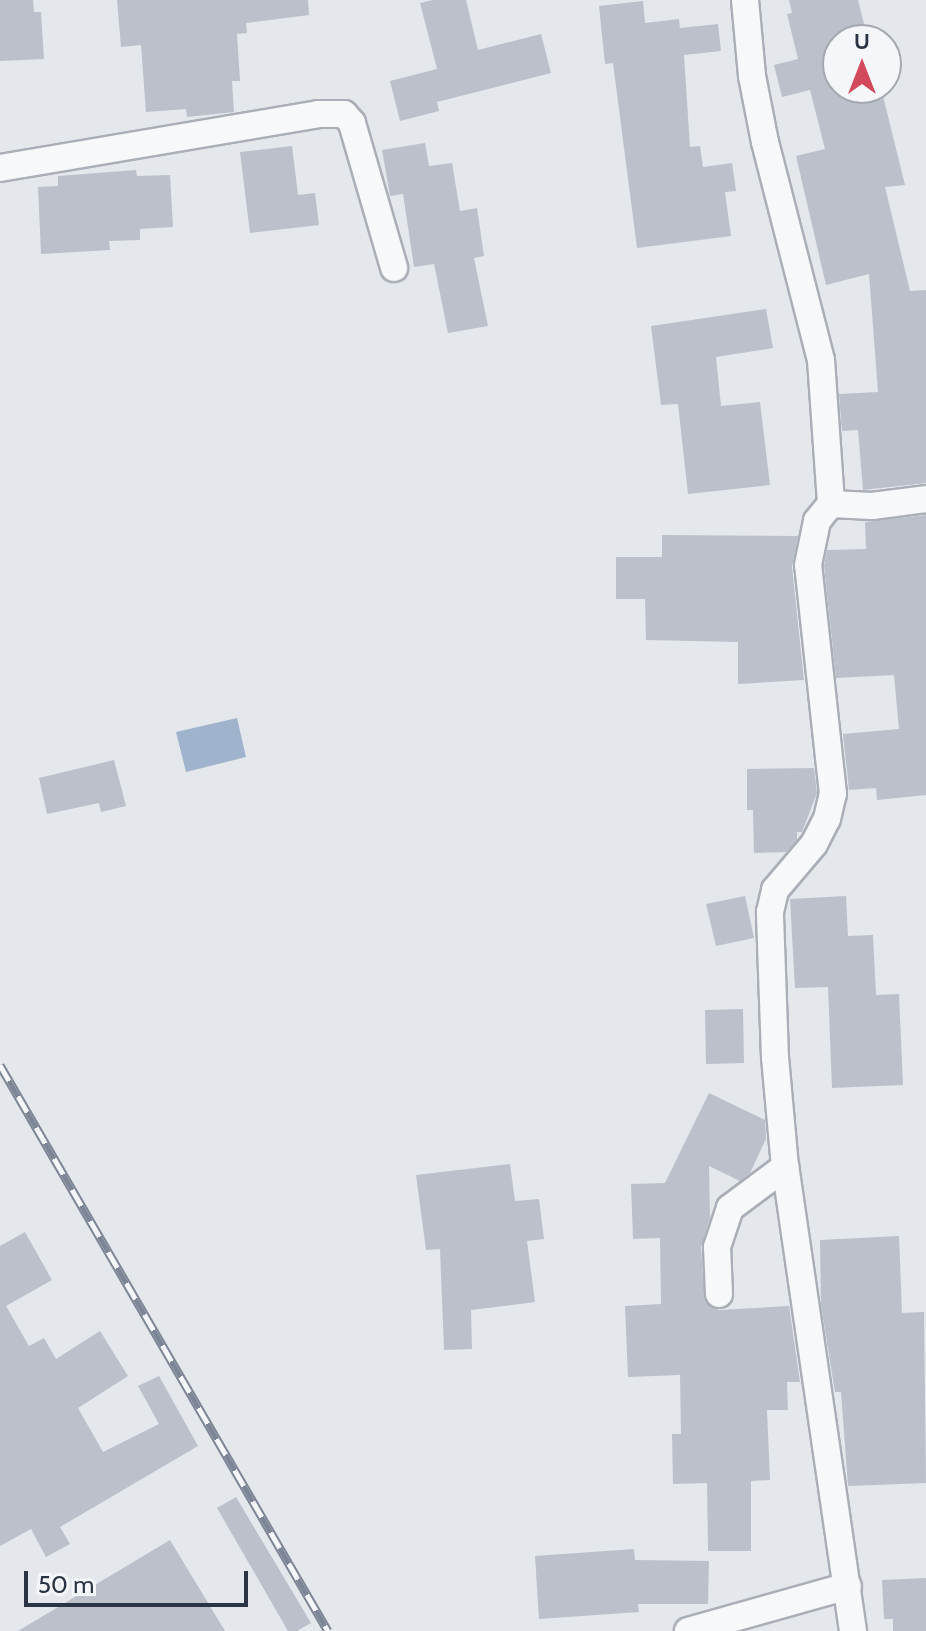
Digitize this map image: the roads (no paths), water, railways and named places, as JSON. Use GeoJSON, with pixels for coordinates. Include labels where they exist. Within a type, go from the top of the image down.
{"type":"FeatureCollection","features":[{"type":"Feature","properties":{"kind":"street"},"geometry":{"type":"LineString","coordinates":[[745,0],[752,76],[765,142],[821,360],[831,504],[817,521],[808,565],[833,794],[827,819],[814,844],[775,890],[770,912],[775,1058],[785,1167],[853,1631]]}},
{"type":"Feature","properties":{"kind":"street"},"geometry":{"type":"LineString","coordinates":[[0,168],[318,114],[344,114],[352,123],[394,268]]}},
{"type":"Feature","properties":{"kind":"street"},"geometry":{"type":"LineString","coordinates":[[831,504],[872,506],[926,499]]}},
{"type":"Feature","properties":{"kind":"street"},"geometry":{"type":"LineString","coordinates":[[719,1294],[717,1247],[722,1223],[730,1208],[785,1167]]}},
{"type":"Feature","properties":{"kind":"street"},"geometry":{"type":"LineString","coordinates":[[688,1631],[848,1586]]}},
{"type":"Feature","properties":{"kind":"water"},"geometry":{"type":"Polygon","coordinates":[[[237,718],[246,757],[186,772],[176,732],[237,718]]]}},
{"type":"Feature","properties":{"kind":"railway"},"geometry":{"type":"LineString","coordinates":[[0,1065],[328,1631]]}}]}
